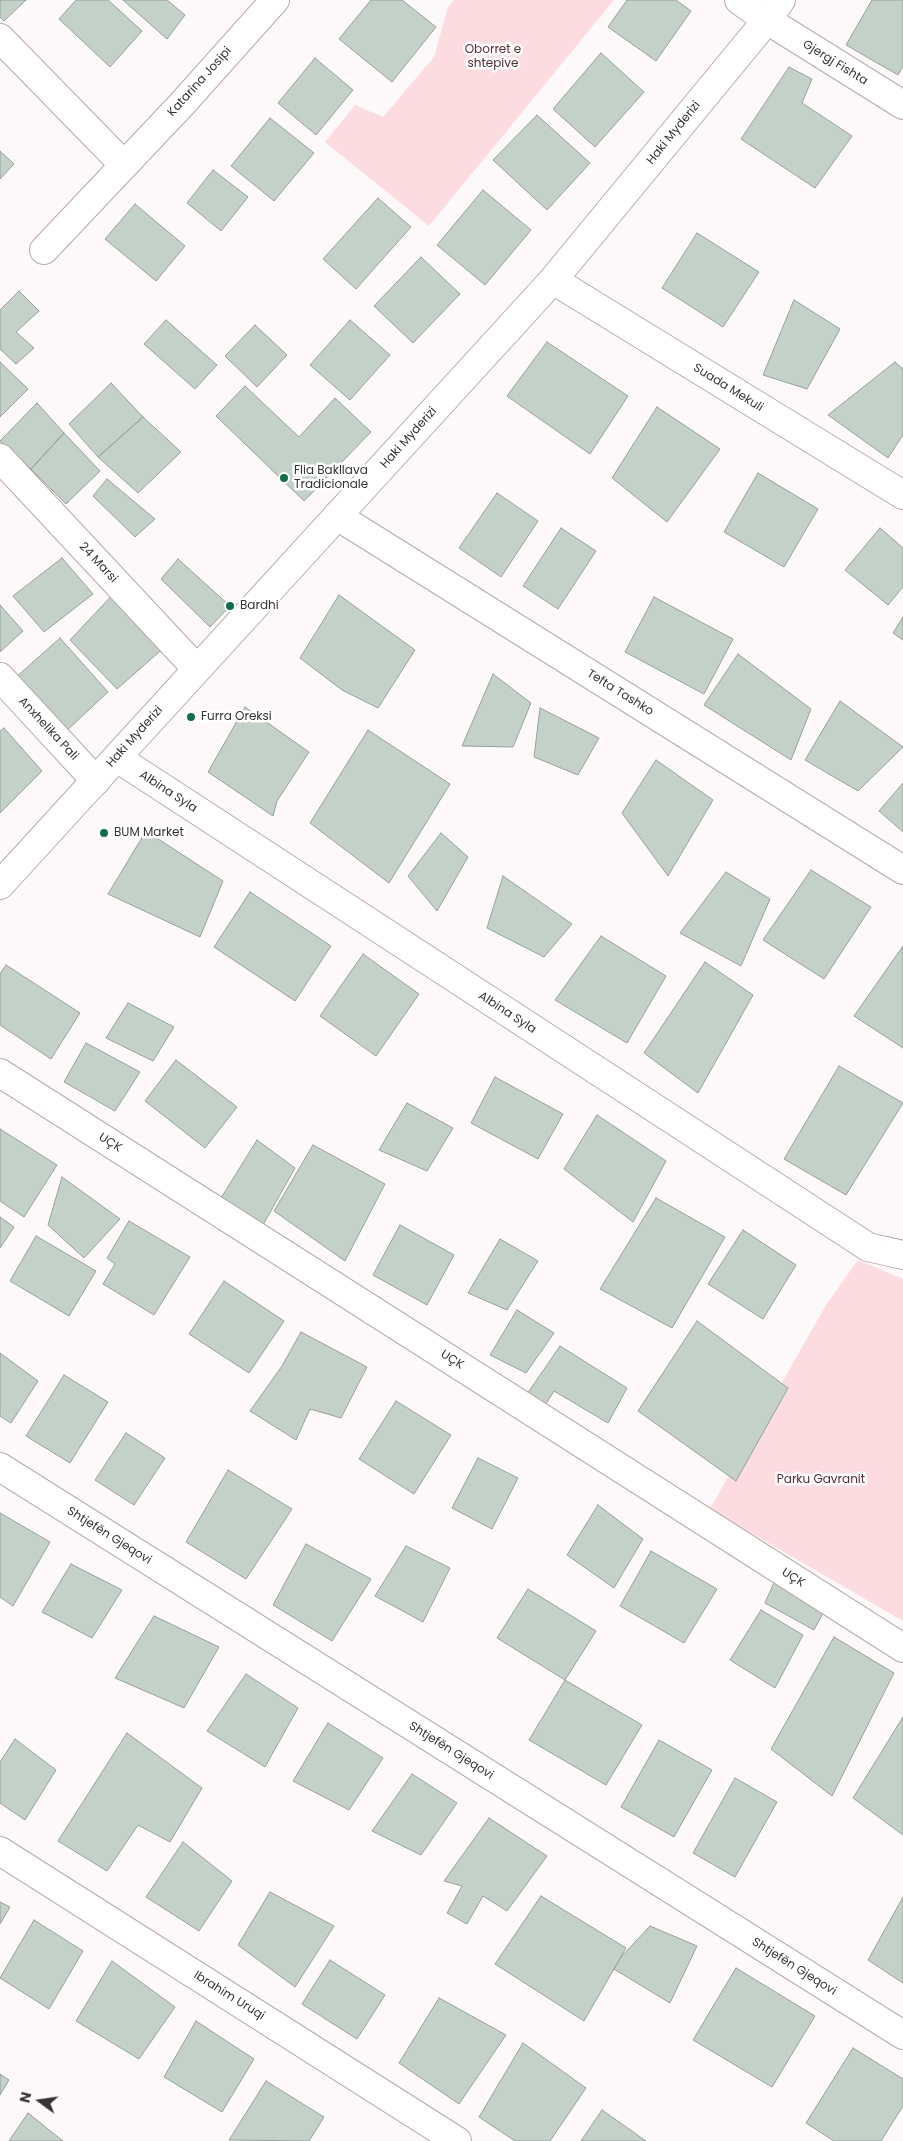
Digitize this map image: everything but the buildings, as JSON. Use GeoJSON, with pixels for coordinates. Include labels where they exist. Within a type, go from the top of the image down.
{"type":"FeatureCollection","features":[{"type":"Feature","properties":{"kind":"street","name":"Katarina Josipi"},"geometry":{"type":"LineString","coordinates":[[44,250],[275,0]]}},
{"type":"Feature","properties":{"kind":"street","name":"Gjergj Fishta"},"geometry":{"type":"LineString","coordinates":[[739,0],[774,10],[903,105]]}},
{"type":"Feature","properties":{"kind":"street","name":"Haki Myderizi"},"geometry":{"type":"LineString","coordinates":[[0,885],[117,758],[196,668],[553,280],[774,10]]}},
{"type":"Feature","properties":{"kind":"street"},"geometry":{"type":"LineString","coordinates":[[0,38],[124,165]]}},
{"type":"Feature","properties":{"kind":"street","name":"Suada Mekuli"},"geometry":{"type":"LineString","coordinates":[[553,280],[903,495]]}},
{"type":"Feature","properties":{"kind":"street","name":"24 Marsi"},"geometry":{"type":"LineString","coordinates":[[0,458],[196,668]]}},
{"type":"Feature","properties":{"kind":"street","name":"Tefta Tashko"},"geometry":{"type":"LineString","coordinates":[[337,516],[903,870]]}},
{"type":"Feature","properties":{"kind":"street","name":"Anxhelika Pali"},"geometry":{"type":"LineString","coordinates":[[0,677],[96,781]]}},
{"type":"Feature","properties":{"kind":"street","name":"Albina Syla"},"geometry":{"type":"LineString","coordinates":[[117,758],[868,1247],[903,1255]]}},
{"type":"Feature","properties":{"kind":"street","name":"UÇK"},"geometry":{"type":"LineString","coordinates":[[0,1073],[903,1648]]}},
{"type":"Feature","properties":{"kind":"street","name":"Shtjefën Gjeqovi"},"geometry":{"type":"LineString","coordinates":[[0,1468],[903,2035]]}},
{"type":"Feature","properties":{"kind":"street","name":"Ibrahim Uruqi"},"geometry":{"type":"LineString","coordinates":[[0,1851],[458,2141]]}},
{"type":"Feature","properties":{"kind":"green space","name":"Oborret e shtepive"},"geometry":{"type":"Polygon","coordinates":[[[454,0],[614,0],[429,226],[325,142],[355,105],[383,117],[434,57],[448,7],[454,0]]]}},
{"type":"Feature","properties":{"kind":"green space","name":"Parku Gavranit"},"geometry":{"type":"Polygon","coordinates":[[[858,1260],[903,1279],[903,1621],[710,1509],[826,1305],[858,1260]]]}},
{"type":"Feature","properties":{"kind":"place","name":"Flia Bakllava Tradicionale"},"geometry":{"type":"Point","coordinates":[284,478]}},
{"type":"Feature","properties":{"kind":"place","name":"Bardhi"},"geometry":{"type":"Point","coordinates":[230,606]}},
{"type":"Feature","properties":{"kind":"place","name":"Furra Oreksi"},"geometry":{"type":"Point","coordinates":[191,717]}},
{"type":"Feature","properties":{"kind":"place","name":"BUM Market"},"geometry":{"type":"Point","coordinates":[104,833]}}]}
